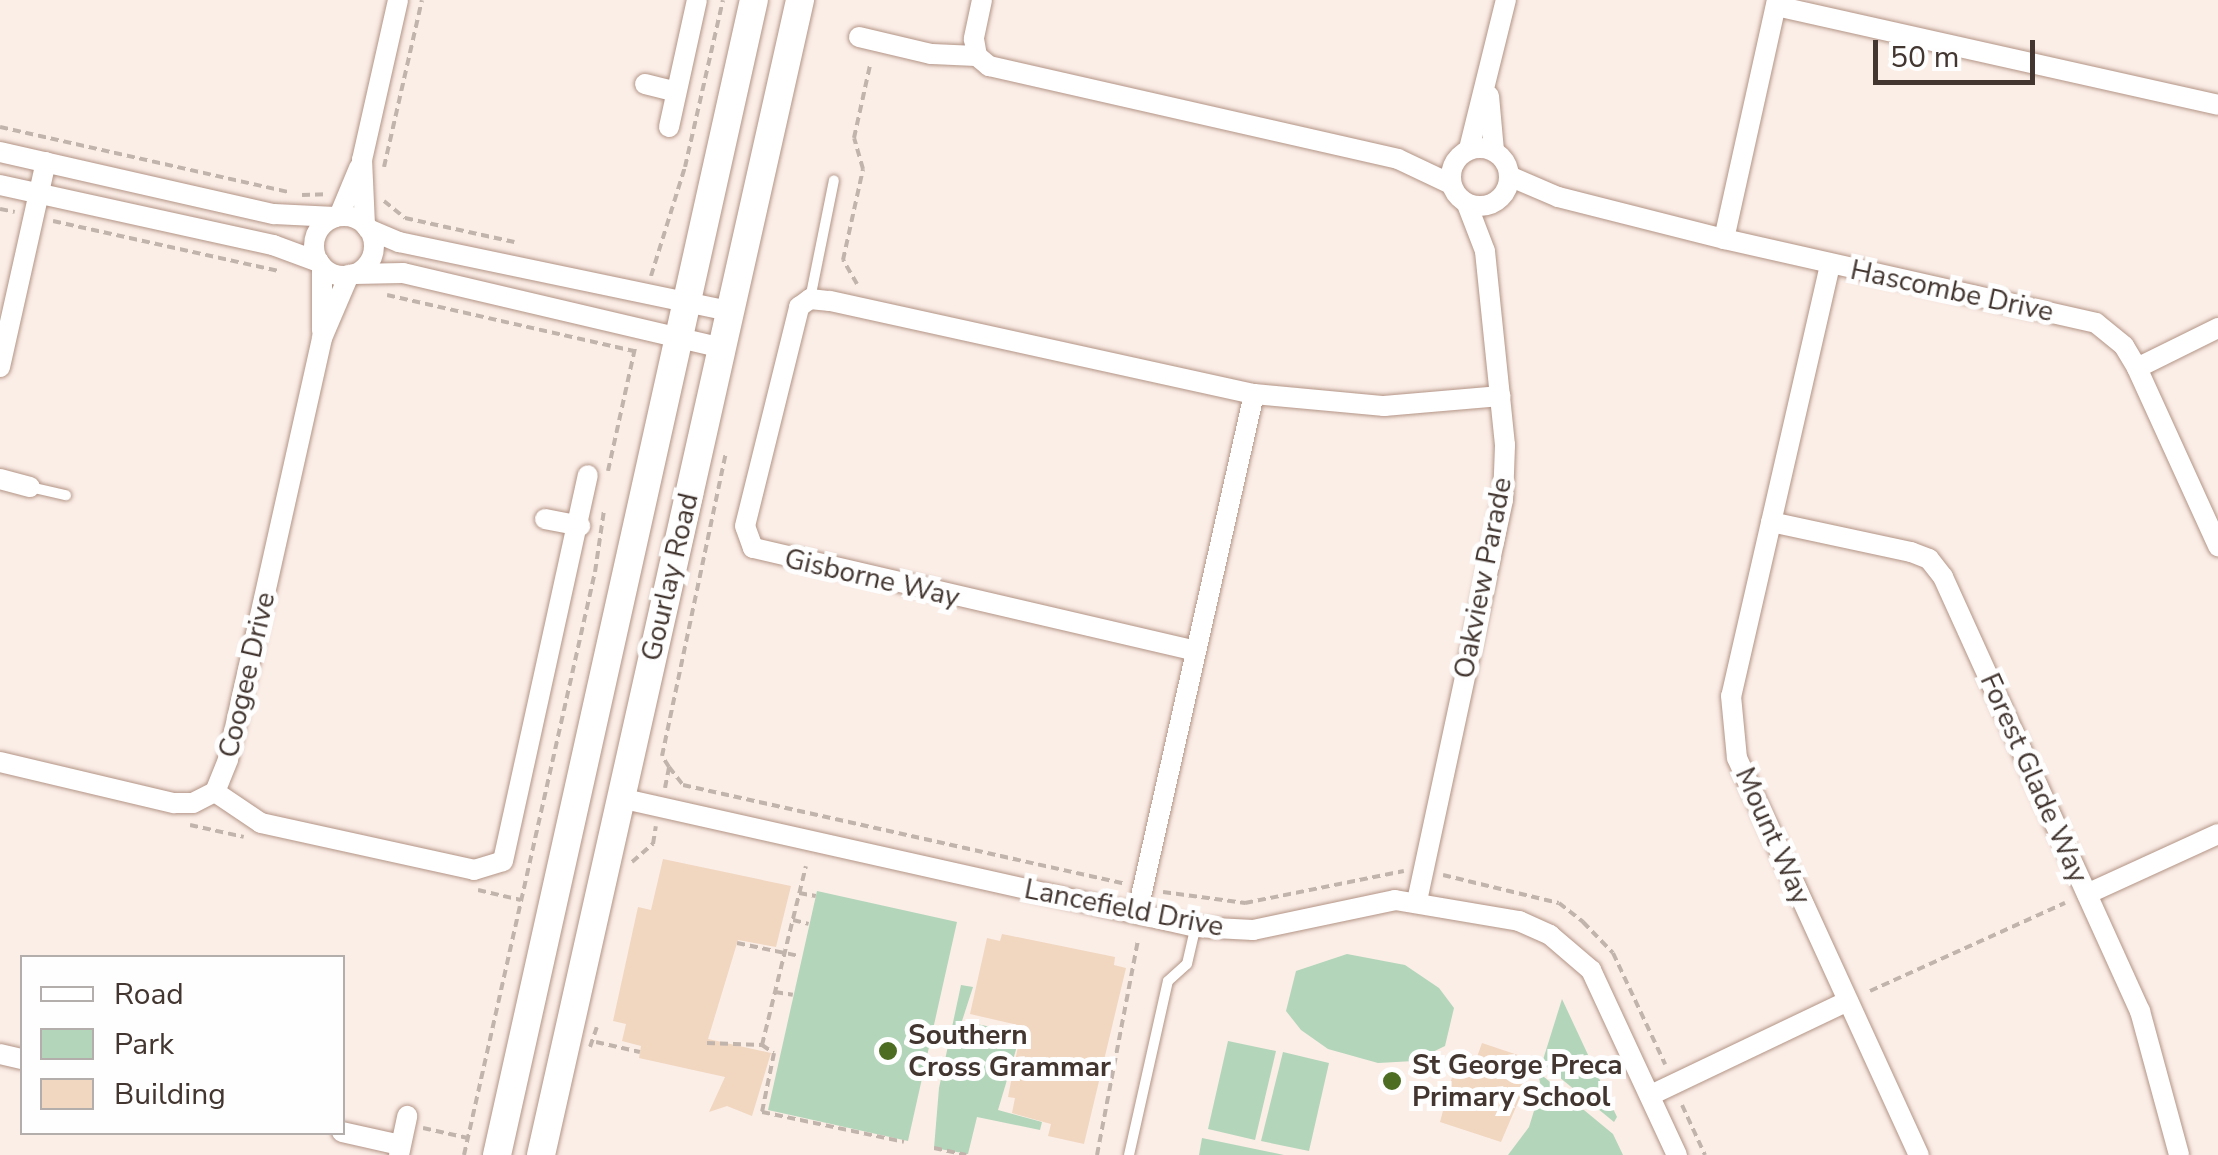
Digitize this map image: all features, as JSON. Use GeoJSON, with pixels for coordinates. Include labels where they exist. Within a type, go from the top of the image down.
{"type":"FeatureCollection","features":[{"type":"Feature","properties":{"kind":"main road","name":"Gourlay Road"},"geometry":{"type":"LineString","coordinates":[[497,1155],[754,0]]}},
{"type":"Feature","properties":{"kind":"main road","name":"Gourlay Road"},"geometry":{"type":"LineString","coordinates":[[542,1153],[800,0]]}},
{"type":"Feature","properties":{"kind":"main road"},"geometry":{"type":"LineString","coordinates":[[578,789],[620,798]]}},
{"type":"Feature","properties":{"kind":"street"},"geometry":{"type":"LineString","coordinates":[[320,264],[316,236],[337,217],[362,160],[398,0]]}},
{"type":"Feature","properties":{"kind":"street"},"geometry":{"type":"LineString","coordinates":[[669,128],[697,0]]}},
{"type":"Feature","properties":{"kind":"street"},"geometry":{"type":"LineString","coordinates":[[977,56],[974,39],[982,0]]}},
{"type":"Feature","properties":{"kind":"street"},"geometry":{"type":"LineString","coordinates":[[859,38],[931,54],[977,56],[1000,70],[1398,159],[1451,184],[1488,84],[1506,0]]}},
{"type":"Feature","properties":{"kind":"street"},"geometry":{"type":"LineString","coordinates":[[1724,239],[1776,3],[2218,105]]}},
{"type":"Feature","properties":{"kind":"street"},"geometry":{"type":"LineString","coordinates":[[645,84],[676,92]]}},
{"type":"Feature","properties":{"kind":"street"},"geometry":{"type":"LineString","coordinates":[[1467,204],[1502,191],[1488,84]]}},
{"type":"Feature","properties":{"kind":"street"},"geometry":{"type":"LineString","coordinates":[[1398,159],[1494,151]]}},
{"type":"Feature","properties":{"kind":"street"},"geometry":{"type":"LineString","coordinates":[[0,152],[274,214],[337,217],[399,242],[730,311]]}},
{"type":"Feature","properties":{"kind":"street"},"geometry":{"type":"LineString","coordinates":[[352,274],[372,254],[362,160]]}},
{"type":"Feature","properties":{"kind":"street"},"geometry":{"type":"LineString","coordinates":[[0,367],[46,162]]}},
{"type":"Feature","properties":{"kind":"street"},"geometry":{"type":"LineString","coordinates":[[0,184],[273,245],[352,274],[402,274],[722,348]]}},
{"type":"Feature","properties":{"kind":"street","name":"Oakview Parade"},"geometry":{"type":"LineString","coordinates":[[1417,900],[1504,500],[1501,396],[1485,251],[1467,204],[1451,184]]}},
{"type":"Feature","properties":{"kind":"street","name":"Hascombe Drive"},"geometry":{"type":"LineString","coordinates":[[1502,191],[1558,196],[1724,239],[2096,323],[2124,346],[2137,368],[2218,546]]}},
{"type":"Feature","properties":{"kind":"street","name":"Oakview Parade"},"geometry":{"type":"LineString","coordinates":[[1485,251],[1502,191]]}},
{"type":"Feature","properties":{"kind":"street","name":"Coogee Drive"},"geometry":{"type":"LineString","coordinates":[[320,264],[322,338]]}},
{"type":"Feature","properties":{"kind":"street","name":"Mount Way"},"geometry":{"type":"LineString","coordinates":[[1830,264],[1731,696],[1737,758],[1918,1155]]}},
{"type":"Feature","properties":{"kind":"street","name":"Coogee Drive"},"geometry":{"type":"LineString","coordinates":[[0,762],[174,803],[216,792],[228,759],[322,338],[352,274]]}},
{"type":"Feature","properties":{"kind":"street"},"geometry":{"type":"LineString","coordinates":[[810,299],[1254,394],[1384,406],[1501,396]]}},
{"type":"Feature","properties":{"kind":"street","name":"Gisborne Way"},"geometry":{"type":"LineString","coordinates":[[810,299],[791,322],[746,526],[753,548],[1192,650]]}},
{"type":"Feature","properties":{"kind":"street"},"geometry":{"type":"LineString","coordinates":[[2137,368],[2218,328]]}},
{"type":"Feature","properties":{"kind":"street"},"geometry":{"type":"LineString","coordinates":[[1138,914],[1192,650],[1254,394]]}},
{"type":"Feature","properties":{"kind":"street"},"geometry":{"type":"LineString","coordinates":[[216,792],[261,823],[474,870],[503,861],[580,526],[597,476]]}},
{"type":"Feature","properties":{"kind":"street"},"geometry":{"type":"LineString","coordinates":[[0,479],[30,486]]}},
{"type":"Feature","properties":{"kind":"street"},"geometry":{"type":"LineString","coordinates":[[545,519],[580,526]]}},
{"type":"Feature","properties":{"kind":"street","name":"Forest Glade Way"},"geometry":{"type":"LineString","coordinates":[[1772,522],[1929,559],[1943,577],[2140,1010],[2179,1155]]}},
{"type":"Feature","properties":{"kind":"street","name":"Lancefield Drive"},"geometry":{"type":"LineString","coordinates":[[620,798],[1196,927],[1253,930],[1372,902],[1417,900],[1519,921],[1572,950],[1606,995],[1677,1155]]}},
{"type":"Feature","properties":{"kind":"street"},"geometry":{"type":"LineString","coordinates":[[2087,894],[2218,834]]}},
{"type":"Feature","properties":{"kind":"street"},"geometry":{"type":"LineString","coordinates":[[1651,1095],[1848,1001]]}},
{"type":"Feature","properties":{"kind":"street"},"geometry":{"type":"LineString","coordinates":[[345,1133],[400,1150],[406,1120]]}},
{"type":"Feature","properties":{"kind":"lane","name":"Gisborne Way"},"geometry":{"type":"LineString","coordinates":[[810,299],[834,180]]}},
{"type":"Feature","properties":{"kind":"lane"},"geometry":{"type":"LineString","coordinates":[[30,486],[66,495]]}},
{"type":"Feature","properties":{"kind":"lane"},"geometry":{"type":"LineString","coordinates":[[1129,1155],[1168,982],[1187,964],[1196,927]]}},
{"type":"Feature","properties":{"kind":"path"},"geometry":{"type":"LineString","coordinates":[[383,180],[422,0]]}},
{"type":"Feature","properties":{"kind":"path"},"geometry":{"type":"LineString","coordinates":[[647,294],[685,167],[724,0]]}},
{"type":"Feature","properties":{"kind":"path"},"geometry":{"type":"LineString","coordinates":[[860,307],[864,285],[850,280],[843,260],[863,169],[854,138],[870,66]]}},
{"type":"Feature","properties":{"kind":"path"},"geometry":{"type":"LineString","coordinates":[[382,191],[386,201]]}},
{"type":"Feature","properties":{"kind":"path"},"geometry":{"type":"LineString","coordinates":[[597,476],[639,329]]}},
{"type":"Feature","properties":{"kind":"path"},"geometry":{"type":"LineString","coordinates":[[730,434],[662,756],[683,785],[1143,888],[1245,904],[1364,876],[1424,871],[1559,903],[1612,954],[1705,1155]]}},
{"type":"Feature","properties":{"kind":"path"},"geometry":{"type":"LineString","coordinates":[[464,1155],[595,572],[605,496]]}},
{"type":"Feature","properties":{"kind":"path"},"geometry":{"type":"LineString","coordinates":[[628,880],[632,860],[653,844],[669,767]]}},
{"type":"Feature","properties":{"kind":"path"},"geometry":{"type":"LineString","coordinates":[[762,1046],[806,866]]}},
{"type":"Feature","properties":{"kind":"path"},"geometry":{"type":"LineString","coordinates":[[799,893],[816,896]]}},
{"type":"Feature","properties":{"kind":"path"},"geometry":{"type":"LineString","coordinates":[[1870,991],[2066,903]]}},
{"type":"Feature","properties":{"kind":"path"},"geometry":{"type":"LineString","coordinates":[[793,920],[810,924]]}},
{"type":"Feature","properties":{"kind":"path"},"geometry":{"type":"LineString","coordinates":[[1097,1155],[1138,941]]}},
{"type":"Feature","properties":{"kind":"path"},"geometry":{"type":"LineString","coordinates":[[737,943],[799,956]]}},
{"type":"Feature","properties":{"kind":"path"},"geometry":{"type":"LineString","coordinates":[[775,992],[794,996]]}},
{"type":"Feature","properties":{"kind":"path"},"geometry":{"type":"LineString","coordinates":[[598,1011],[595,1045],[640,1052]]}},
{"type":"Feature","properties":{"kind":"path"},"geometry":{"type":"LineString","coordinates":[[708,1044],[762,1046],[774,1053],[762,1112],[904,1142]]}},
{"type":"Feature","properties":{"kind":"path"},"geometry":{"type":"LineString","coordinates":[[406,1120],[468,1138]]}},
{"type":"Feature","properties":{"kind":"path"},"geometry":{"type":"LineString","coordinates":[[934,1148],[966,1155]]}},
{"type":"Feature","properties":{"kind":"green space"},"geometry":{"type":"Polygon","coordinates":[[[817,891],[957,922],[908,1141],[768,1110],[817,891]]]}},
{"type":"Feature","properties":{"kind":"green space"},"geometry":{"type":"Polygon","coordinates":[[[1347,954],[1405,965],[1439,988],[1454,1008],[1445,1046],[1414,1061],[1378,1063],[1328,1049],[1301,1030],[1286,1011],[1296,971],[1347,954]]]}},
{"type":"Feature","properties":{"kind":"green space"},"geometry":{"type":"Polygon","coordinates":[[[961,985],[973,987],[962,1021],[1021,1033],[998,1110],[1042,1122],[1040,1130],[977,1117],[968,1154],[934,1148],[939,1088],[961,985]]]}},
{"type":"Feature","properties":{"kind":"green space"},"geometry":{"type":"Polygon","coordinates":[[[1562,999],[1617,1117],[1614,1122],[1542,1063],[1562,999]]]}},
{"type":"Feature","properties":{"kind":"green space"},"geometry":{"type":"Polygon","coordinates":[[[1228,1041],[1276,1051],[1255,1140],[1208,1129],[1228,1041]]]}},
{"type":"Feature","properties":{"kind":"green space"},"geometry":{"type":"Polygon","coordinates":[[[1283,1052],[1329,1063],[1309,1151],[1261,1141],[1283,1052]]]}},
{"type":"Feature","properties":{"kind":"green space"},"geometry":{"type":"Polygon","coordinates":[[[1538,1072],[1613,1134],[1623,1155],[1508,1155],[1529,1127],[1541,1088],[1538,1072]]]}},
{"type":"Feature","properties":{"kind":"green space"},"geometry":{"type":"Polygon","coordinates":[[[1202,1138],[1284,1155],[1199,1155],[1202,1138]]]}},
{"type":"Feature","properties":{"kind":"building"},"geometry":{"type":"Polygon","coordinates":[[[663,859],[791,886],[776,947],[738,940],[708,1039],[771,1053],[752,1116],[727,1106],[709,1112],[725,1077],[639,1058],[641,1046],[622,1041],[626,1024],[613,1021],[638,907],[651,910],[663,859]]]}},
{"type":"Feature","properties":{"kind":"building"},"geometry":{"type":"Polygon","coordinates":[[[1002,934],[1115,957],[1114,965],[1126,968],[1084,1144],[1048,1136],[1051,1124],[1012,1113],[1015,1098],[1008,1097],[1022,1026],[970,1014],[987,938],[1000,941],[1002,934]]]}},
{"type":"Feature","properties":{"kind":"building"},"geometry":{"type":"Polygon","coordinates":[[[1482,1043],[1527,1058],[1524,1073],[1530,1074],[1501,1142],[1440,1122],[1459,1051],[1477,1057],[1482,1043]]]}},
{"type":"Feature","properties":{"kind":"place","name":"Southern Cross Grammar"},"geometry":{"type":"Point","coordinates":[888,1051]}},
{"type":"Feature","properties":{"kind":"place","name":"St George Preca Primary School"},"geometry":{"type":"Point","coordinates":[1392,1081]}}]}
